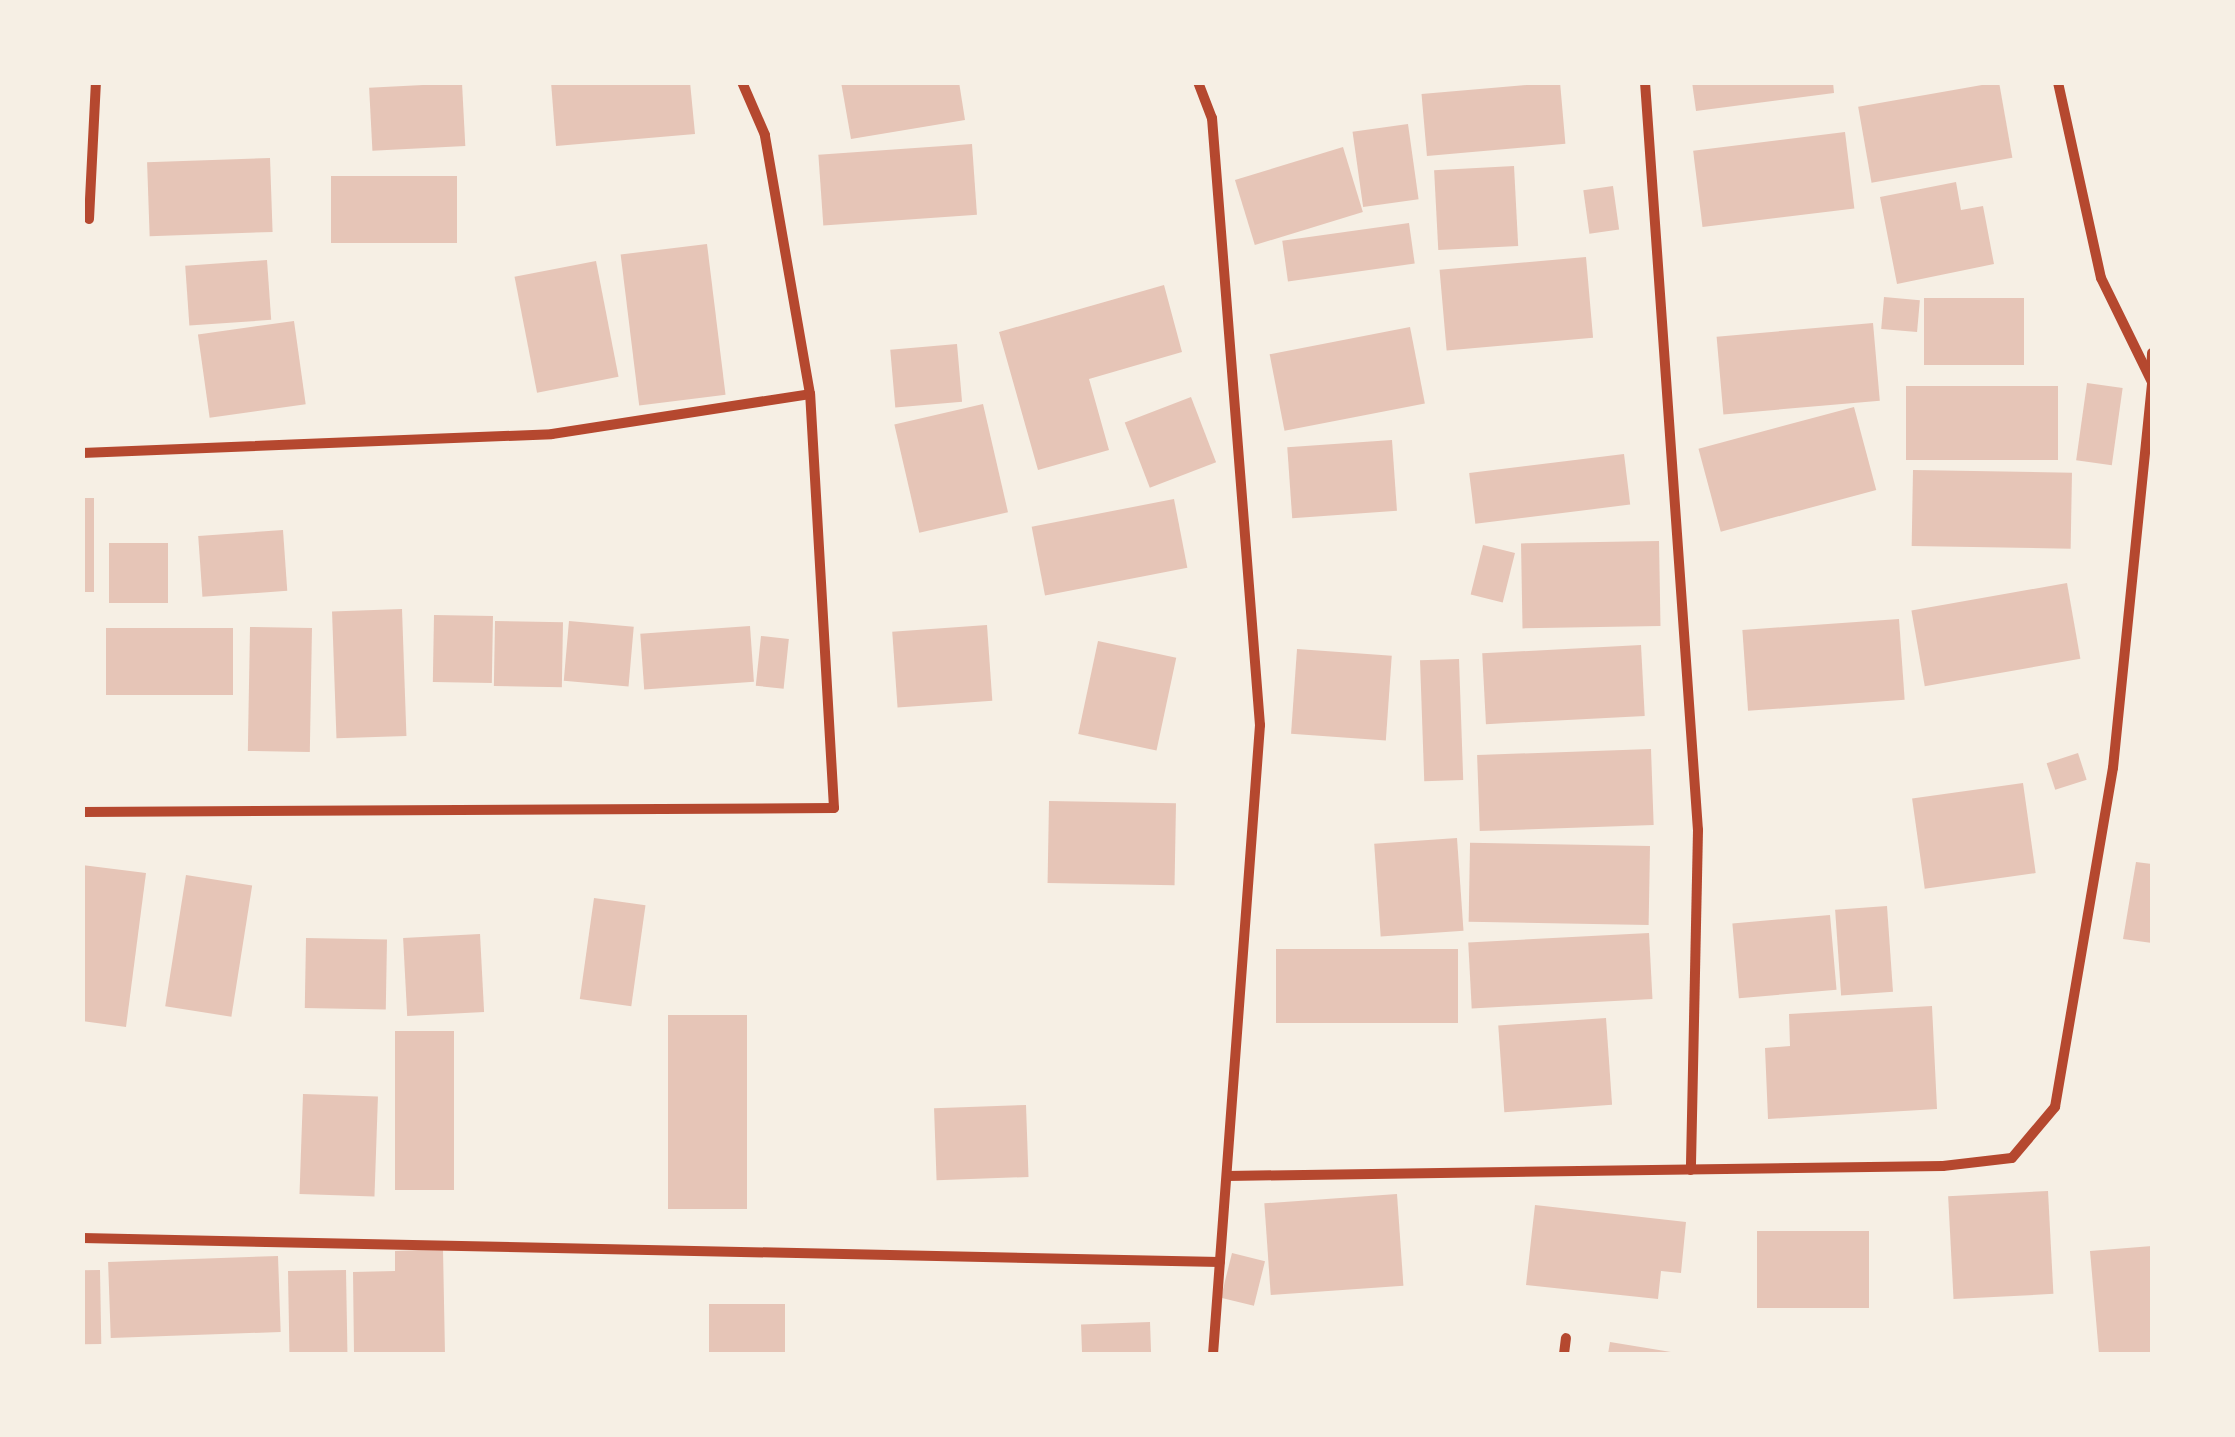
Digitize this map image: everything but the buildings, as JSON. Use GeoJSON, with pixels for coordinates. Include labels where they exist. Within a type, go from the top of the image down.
{"type":"FeatureCollection","features":[{"type":"Feature","properties":{"kind":"street"},"geometry":{"type":"LineString","coordinates":[[90,219],[96,82]]}},
{"type":"Feature","properties":{"kind":"street"},"geometry":{"type":"LineString","coordinates":[[82,812],[834,808],[810,394],[764,135],[742,82]]}},
{"type":"Feature","properties":{"kind":"street"},"geometry":{"type":"LineString","coordinates":[[1198,82],[1212,118],[1260,725],[1213,1354]]}},
{"type":"Feature","properties":{"kind":"street"},"geometry":{"type":"LineString","coordinates":[[1645,82],[1698,830],[1691,1170]]}},
{"type":"Feature","properties":{"kind":"street"},"geometry":{"type":"LineString","coordinates":[[2058,82],[2101,278],[2152,382]]}},
{"type":"Feature","properties":{"kind":"street"},"geometry":{"type":"LineString","coordinates":[[1226,1176],[1691,1170],[2012,1158],[2055,1107],[2112,768],[2152,353]]}},
{"type":"Feature","properties":{"kind":"street"},"geometry":{"type":"LineString","coordinates":[[82,453],[552,434],[810,394]]}},
{"type":"Feature","properties":{"kind":"street"},"geometry":{"type":"LineString","coordinates":[[82,1238],[1220,1262]]}},
{"type":"Feature","properties":{"kind":"street"},"geometry":{"type":"LineString","coordinates":[[1564,1354],[1566,1338]]}}]}
